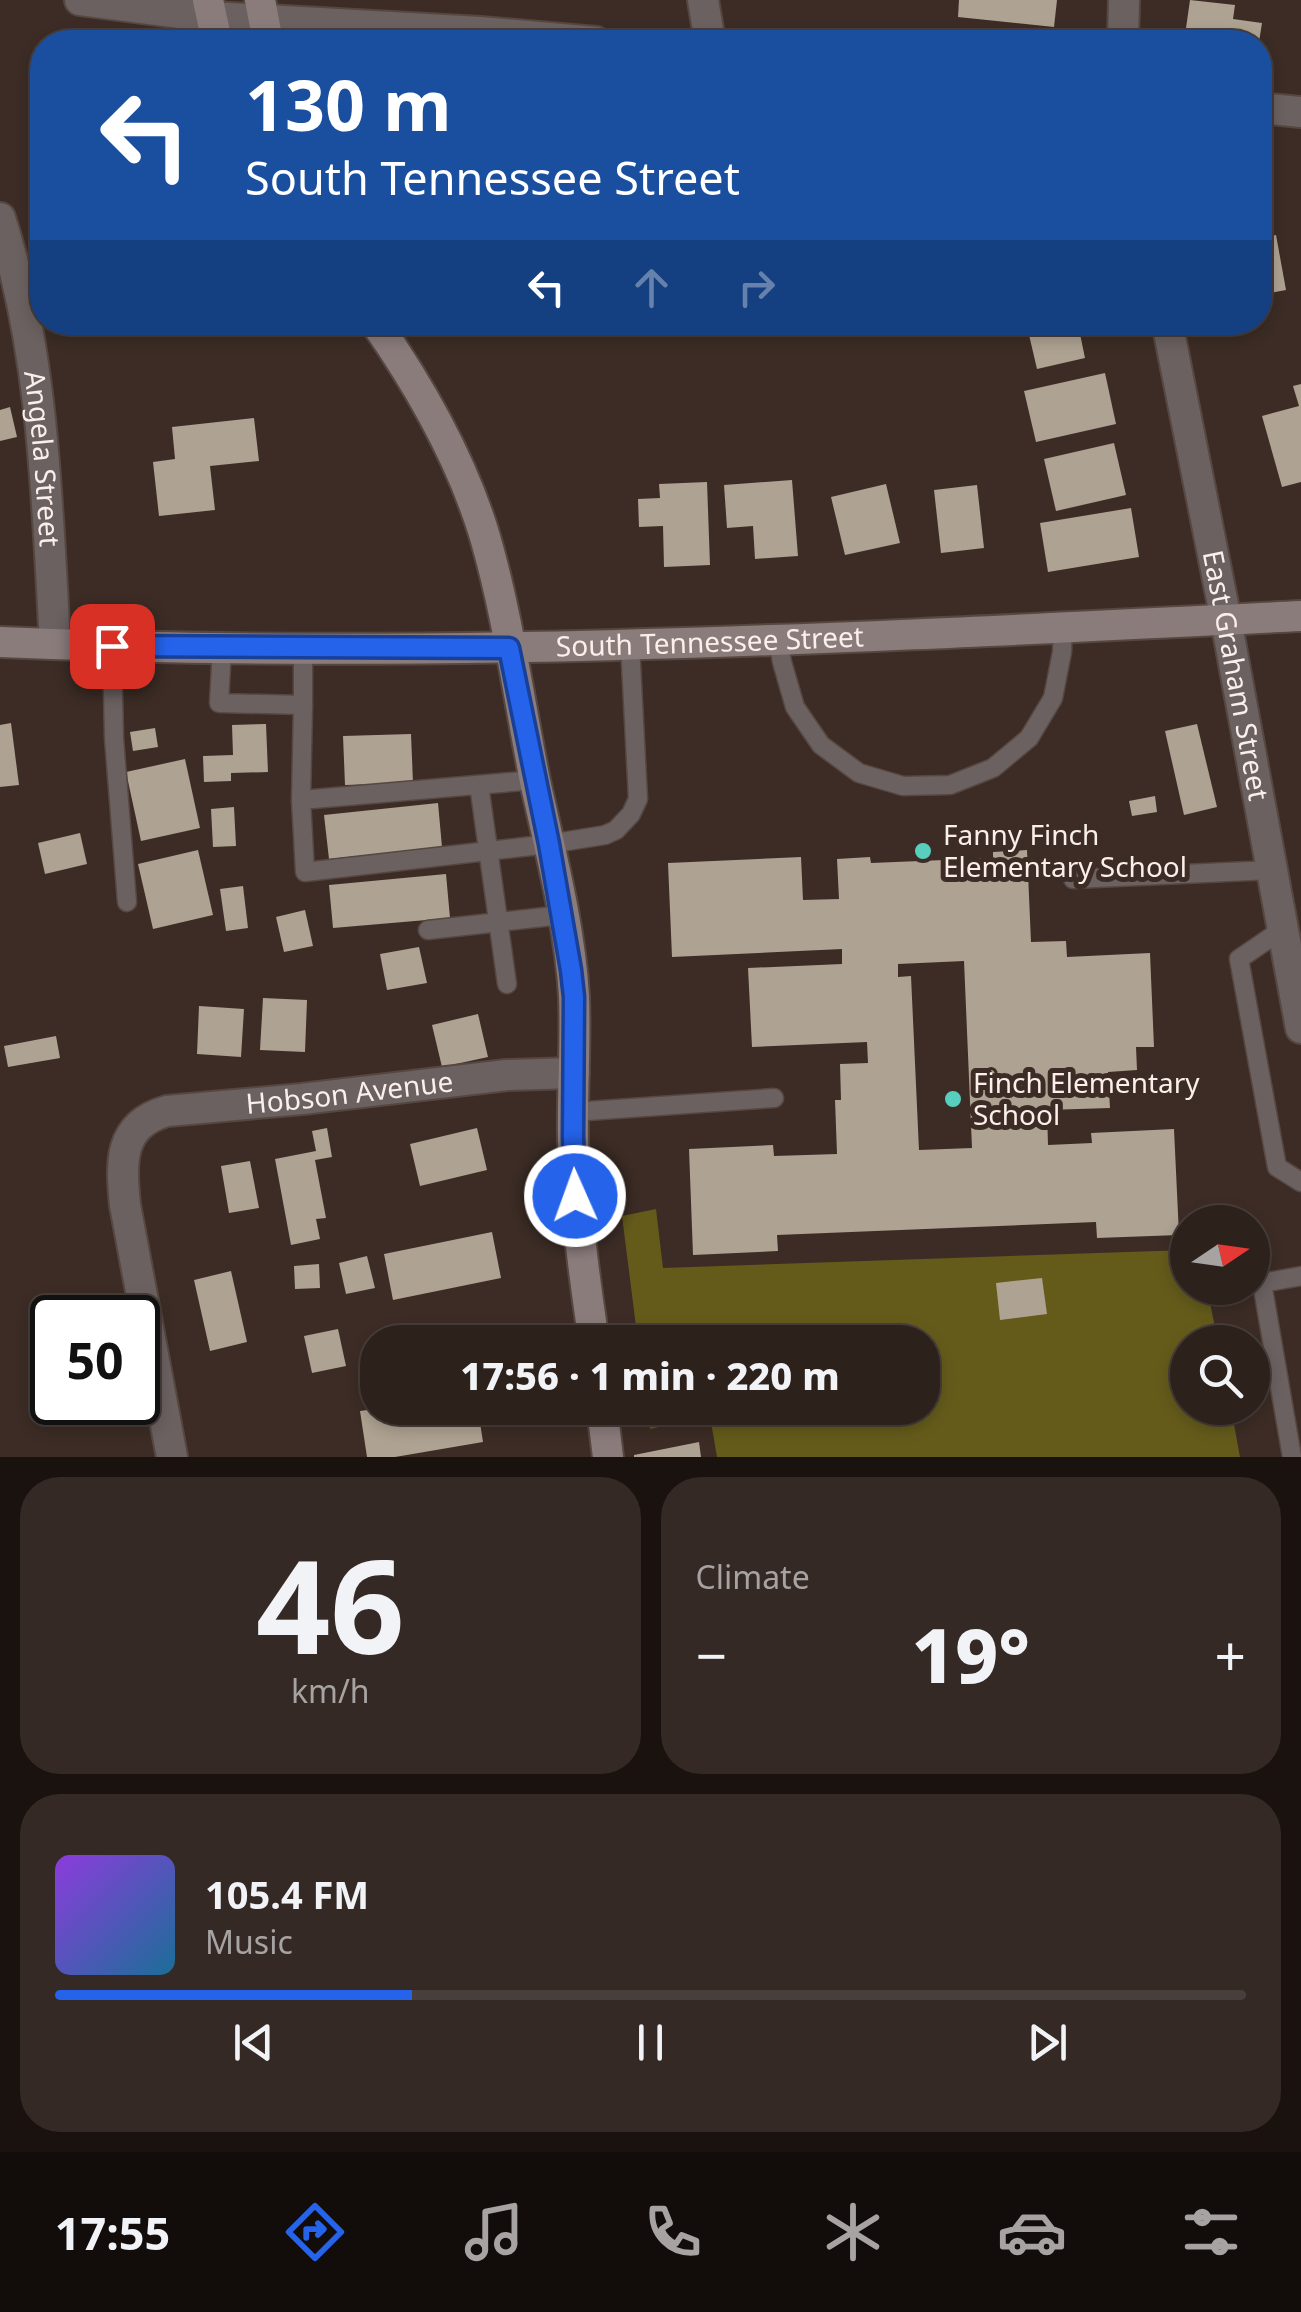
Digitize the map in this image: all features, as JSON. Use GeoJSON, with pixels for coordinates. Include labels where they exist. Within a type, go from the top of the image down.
{"type":"FeatureCollection","features":[{"type":"Feature","properties":{"kind":"street"},"geometry":{"type":"LineString","coordinates":[[80,0],[212,20],[441,30]]}},
{"type":"Feature","properties":{"kind":"street"},"geometry":{"type":"LineString","coordinates":[[703,0],[708,30]]}},
{"type":"Feature","properties":{"kind":"street"},"geometry":{"type":"LineString","coordinates":[[1123,30],[1124,0]]}},
{"type":"Feature","properties":{"kind":"street"},"geometry":{"type":"LineString","coordinates":[[1272,109],[1301,112]]}},
{"type":"Feature","properties":{"kind":"street","name":"Angela Street"},"geometry":{"type":"LineString","coordinates":[[0,218],[19,288],[36,379],[55,644]]}},
{"type":"Feature","properties":{"kind":"street"},"geometry":{"type":"LineString","coordinates":[[383,335],[426,404],[466,485],[484,536],[509,648],[549,844],[574,997],[576,1216],[592,1325]]}},
{"type":"Feature","properties":{"kind":"street","name":"East Graham Street"},"geometry":{"type":"LineString","coordinates":[[1171,335],[1301,1028]]}},
{"type":"Feature","properties":{"kind":"street","name":"South Tennessee Street"},"geometry":{"type":"LineString","coordinates":[[0,642],[509,648],[1301,616]]}},
{"type":"Feature","properties":{"kind":"street","name":"Hobson Avenue"},"geometry":{"type":"LineString","coordinates":[[172,1457],[125,1205],[123,1162],[132,1133],[141,1123],[167,1111],[507,1075],[574,1073]]}},
{"type":"Feature","properties":{"kind":"street"},"geometry":{"type":"LineString","coordinates":[[604,1425],[608,1457]]}},
{"type":"Feature","properties":{"kind":"lane"},"geometry":{"type":"LineString","coordinates":[[778,638],[794,707],[821,745],[859,772],[903,786],[934,786],[950,785],[993,768],[1029,738],[1053,698],[1063,627]]}},
{"type":"Feature","properties":{"kind":"lane"},"geometry":{"type":"LineString","coordinates":[[303,648],[301,800],[305,872],[549,844],[616,830],[631,814],[638,798],[630,644]]}},
{"type":"Feature","properties":{"kind":"lane"},"geometry":{"type":"LineString","coordinates":[[112,646],[114,738],[127,902]]}},
{"type":"Feature","properties":{"kind":"lane"},"geometry":{"type":"LineString","coordinates":[[222,647],[219,703],[303,705]]}},
{"type":"Feature","properties":{"kind":"lane"},"geometry":{"type":"LineString","coordinates":[[301,800],[536,780]]}},
{"type":"Feature","properties":{"kind":"lane"},"geometry":{"type":"LineString","coordinates":[[479,785],[507,984]]}},
{"type":"Feature","properties":{"kind":"lane"},"geometry":{"type":"LineString","coordinates":[[1073,879],[1272,870]]}},
{"type":"Feature","properties":{"kind":"lane"},"geometry":{"type":"LineString","coordinates":[[428,930],[562,915]]}},
{"type":"Feature","properties":{"kind":"lane"},"geometry":{"type":"LineString","coordinates":[[1283,929],[1239,959],[1277,1167],[1301,1182]]}},
{"type":"Feature","properties":{"kind":"lane"},"geometry":{"type":"LineString","coordinates":[[573,1112],[774,1098]]}},
{"type":"Feature","properties":{"kind":"lane"},"geometry":{"type":"LineString","coordinates":[[1292,1457],[1262,1283],[1301,1276]]}},
{"type":"Feature","properties":{"kind":"shaded area"},"geometry":{"type":"Polygon","coordinates":[[[656,1209],[663,1268],[1170,1251],[1170,1305],[1210,1305],[1215,1325],[1170,1325],[1170,1425],[1234,1425],[1240,1457],[717,1457],[712,1425],[940,1425],[940,1325],[636,1325],[622,1216],[656,1209]]]}},
{"type":"Feature","properties":{"kind":"building"},"geometry":{"type":"Polygon","coordinates":[[[959,0],[1057,0],[1054,27],[958,17],[959,0]]]}},
{"type":"Feature","properties":{"kind":"building"},"geometry":{"type":"Polygon","coordinates":[[[1190,0],[1235,5],[1233,19],[1262,23],[1261,30],[1186,30],[1190,0]]]}},
{"type":"Feature","properties":{"kind":"building"},"geometry":{"type":"Polygon","coordinates":[[[1276,235],[1286,290],[1272,293],[1272,236],[1276,235]]]}},
{"type":"Feature","properties":{"kind":"building"},"geometry":{"type":"Polygon","coordinates":[[[1029,335],[1080,335],[1085,358],[1037,369],[1029,335]]]}},
{"type":"Feature","properties":{"kind":"building"},"geometry":{"type":"Polygon","coordinates":[[[1105,373],[1116,424],[1036,442],[1024,391],[1105,373]]]}},
{"type":"Feature","properties":{"kind":"building"},"geometry":{"type":"Polygon","coordinates":[[[1301,384],[1301,482],[1282,487],[1262,416],[1299,406],[1293,386],[1301,384]]]}},
{"type":"Feature","properties":{"kind":"building"},"geometry":{"type":"Polygon","coordinates":[[[10,407],[17,437],[0,441],[0,410],[10,407]]]}},
{"type":"Feature","properties":{"kind":"building"},"geometry":{"type":"Polygon","coordinates":[[[254,418],[259,461],[210,466],[215,510],[159,516],[153,462],[175,459],[172,427],[254,418]]]}},
{"type":"Feature","properties":{"kind":"building"},"geometry":{"type":"Polygon","coordinates":[[[1114,443],[1126,495],[1056,511],[1044,459],[1114,443]]]}},
{"type":"Feature","properties":{"kind":"building"},"geometry":{"type":"Polygon","coordinates":[[[792,480],[798,556],[755,559],[753,526],[727,528],[724,485],[792,480]]]}},
{"type":"Feature","properties":{"kind":"building"},"geometry":{"type":"Polygon","coordinates":[[[707,482],[710,565],[664,567],[663,526],[639,527],[638,499],[660,498],[659,484],[707,482]]]}},
{"type":"Feature","properties":{"kind":"building"},"geometry":{"type":"Polygon","coordinates":[[[886,484],[900,543],[845,555],[831,497],[886,484]]]}},
{"type":"Feature","properties":{"kind":"building"},"geometry":{"type":"Polygon","coordinates":[[[977,485],[984,548],[941,553],[934,490],[977,485]]]}},
{"type":"Feature","properties":{"kind":"building"},"geometry":{"type":"Polygon","coordinates":[[[1131,508],[1139,557],[1048,572],[1040,523],[1131,508]]]}},
{"type":"Feature","properties":{"kind":"building"},"geometry":{"type":"Polygon","coordinates":[[[11,723],[19,785],[0,787],[0,725],[11,723]]]}},
{"type":"Feature","properties":{"kind":"building"},"geometry":{"type":"Polygon","coordinates":[[[266,724],[268,772],[231,773],[231,781],[204,782],[203,756],[233,755],[232,725],[266,724]]]}},
{"type":"Feature","properties":{"kind":"building"},"geometry":{"type":"Polygon","coordinates":[[[1197,724],[1217,807],[1184,815],[1165,731],[1197,724]]]}},
{"type":"Feature","properties":{"kind":"building"},"geometry":{"type":"Polygon","coordinates":[[[155,728],[158,747],[133,751],[130,732],[155,728]]]}},
{"type":"Feature","properties":{"kind":"building"},"geometry":{"type":"Polygon","coordinates":[[[411,734],[413,783],[345,785],[343,736],[411,734]]]}},
{"type":"Feature","properties":{"kind":"building"},"geometry":{"type":"Polygon","coordinates":[[[185,759],[200,828],[141,841],[126,772],[185,759]]]}},
{"type":"Feature","properties":{"kind":"building"},"geometry":{"type":"Polygon","coordinates":[[[1155,796],[1157,812],[1132,816],[1129,801],[1155,796]]]}},
{"type":"Feature","properties":{"kind":"building"},"geometry":{"type":"Polygon","coordinates":[[[438,803],[442,847],[329,859],[324,815],[438,803]]]}},
{"type":"Feature","properties":{"kind":"building"},"geometry":{"type":"Polygon","coordinates":[[[234,807],[236,846],[213,847],[211,809],[234,807]]]}},
{"type":"Feature","properties":{"kind":"building"},"geometry":{"type":"Polygon","coordinates":[[[80,833],[87,864],[45,874],[38,843],[80,833]]]}},
{"type":"Feature","properties":{"kind":"building"},"geometry":{"type":"Polygon","coordinates":[[[198,850],[213,915],[153,929],[138,864],[198,850]]]}},
{"type":"Feature","properties":{"kind":"building"},"geometry":{"type":"Polygon","coordinates":[[[1027,850],[1031,942],[1066,941],[1067,957],[1150,953],[1154,1047],[1136,1047],[1137,1070],[1108,1072],[1110,1108],[1047,1110],[1048,1145],[1092,1143],[1091,1133],[1174,1129],[1178,1205],[1170,1205],[1170,1235],[1097,1238],[1096,1222],[777,1235],[778,1251],[693,1255],[689,1149],[773,1145],[774,1156],[837,1154],[835,1100],[841,1100],[840,1064],[868,1063],[867,1042],[752,1047],[748,968],[842,964],[842,949],[672,957],[668,863],[801,857],[803,900],[839,899],[837,859],[870,857],[871,863],[993,858],[993,852],[1027,850]],[[964,961],[898,964],[898,977],[911,976],[919,1150],[972,1148],[964,961]]]}},
{"type":"Feature","properties":{"kind":"building"},"geometry":{"type":"Polygon","coordinates":[[[446,874],[450,918],[333,928],[329,885],[446,874]]]}},
{"type":"Feature","properties":{"kind":"building"},"geometry":{"type":"Polygon","coordinates":[[[243,886],[248,928],[226,931],[220,889],[243,886]]]}},
{"type":"Feature","properties":{"kind":"building"},"geometry":{"type":"Polygon","coordinates":[[[305,910],[313,946],[284,952],[276,917],[305,910]]]}},
{"type":"Feature","properties":{"kind":"building"},"geometry":{"type":"Polygon","coordinates":[[[419,947],[427,983],[387,990],[380,954],[419,947]]]}},
{"type":"Feature","properties":{"kind":"building"},"geometry":{"type":"Polygon","coordinates":[[[263,998],[307,1000],[305,1052],[260,1050],[263,998]]]}},
{"type":"Feature","properties":{"kind":"building"},"geometry":{"type":"Polygon","coordinates":[[[199,1006],[244,1009],[241,1057],[197,1054],[199,1006]]]}},
{"type":"Feature","properties":{"kind":"building"},"geometry":{"type":"Polygon","coordinates":[[[478,1014],[488,1057],[442,1067],[432,1025],[478,1014]]]}},
{"type":"Feature","properties":{"kind":"building"},"geometry":{"type":"Polygon","coordinates":[[[56,1036],[60,1058],[8,1067],[4,1046],[56,1036]]]}},
{"type":"Feature","properties":{"kind":"building"},"geometry":{"type":"Polygon","coordinates":[[[327,1128],[332,1157],[315,1160],[326,1218],[316,1219],[320,1239],[291,1245],[275,1159],[316,1151],[312,1131],[327,1128]]]}},
{"type":"Feature","properties":{"kind":"building"},"geometry":{"type":"Polygon","coordinates":[[[477,1128],[487,1170],[420,1186],[410,1144],[477,1128]]]}},
{"type":"Feature","properties":{"kind":"building"},"geometry":{"type":"Polygon","coordinates":[[[250,1161],[259,1208],[229,1213],[221,1166],[250,1161]]]}},
{"type":"Feature","properties":{"kind":"building"},"geometry":{"type":"Polygon","coordinates":[[[492,1232],[501,1278],[393,1300],[384,1254],[492,1232]]]}},
{"type":"Feature","properties":{"kind":"building"},"geometry":{"type":"Polygon","coordinates":[[[367,1256],[375,1288],[346,1294],[339,1263],[367,1256]]]}},
{"type":"Feature","properties":{"kind":"building"},"geometry":{"type":"Polygon","coordinates":[[[319,1264],[320,1288],[295,1289],[294,1266],[319,1264]]]}},
{"type":"Feature","properties":{"kind":"building"},"geometry":{"type":"Polygon","coordinates":[[[231,1271],[247,1342],[210,1351],[194,1280],[231,1271]]]}},
{"type":"Feature","properties":{"kind":"building"},"geometry":{"type":"Polygon","coordinates":[[[1042,1278],[1047,1314],[1000,1320],[996,1283],[1042,1278]]]}},
{"type":"Feature","properties":{"kind":"building"},"geometry":{"type":"Polygon","coordinates":[[[338,1329],[346,1366],[312,1373],[304,1336],[338,1329]]]}},
{"type":"Feature","properties":{"kind":"building"},"geometry":{"type":"Polygon","coordinates":[[[362,1425],[480,1425],[483,1442],[395,1457],[367,1457],[362,1425]]]}},
{"type":"Feature","properties":{"kind":"building"},"geometry":{"type":"Polygon","coordinates":[[[699,1442],[701,1457],[634,1457],[634,1455],[699,1442]]]}},
{"type":"Feature","properties":{"kind":"place","name":"Fanny Finch Elementary School"},"geometry":{"type":"Point","coordinates":[923,851]}},
{"type":"Feature","properties":{"kind":"place","name":"Finch Elementary School"},"geometry":{"type":"Point","coordinates":[953,1099]}},
{"type":"Feature","properties":{"kind":"route"},"geometry":{"type":"LineString","coordinates":[[112,646],[509,648],[571,970],[575,1196]]}}]}
